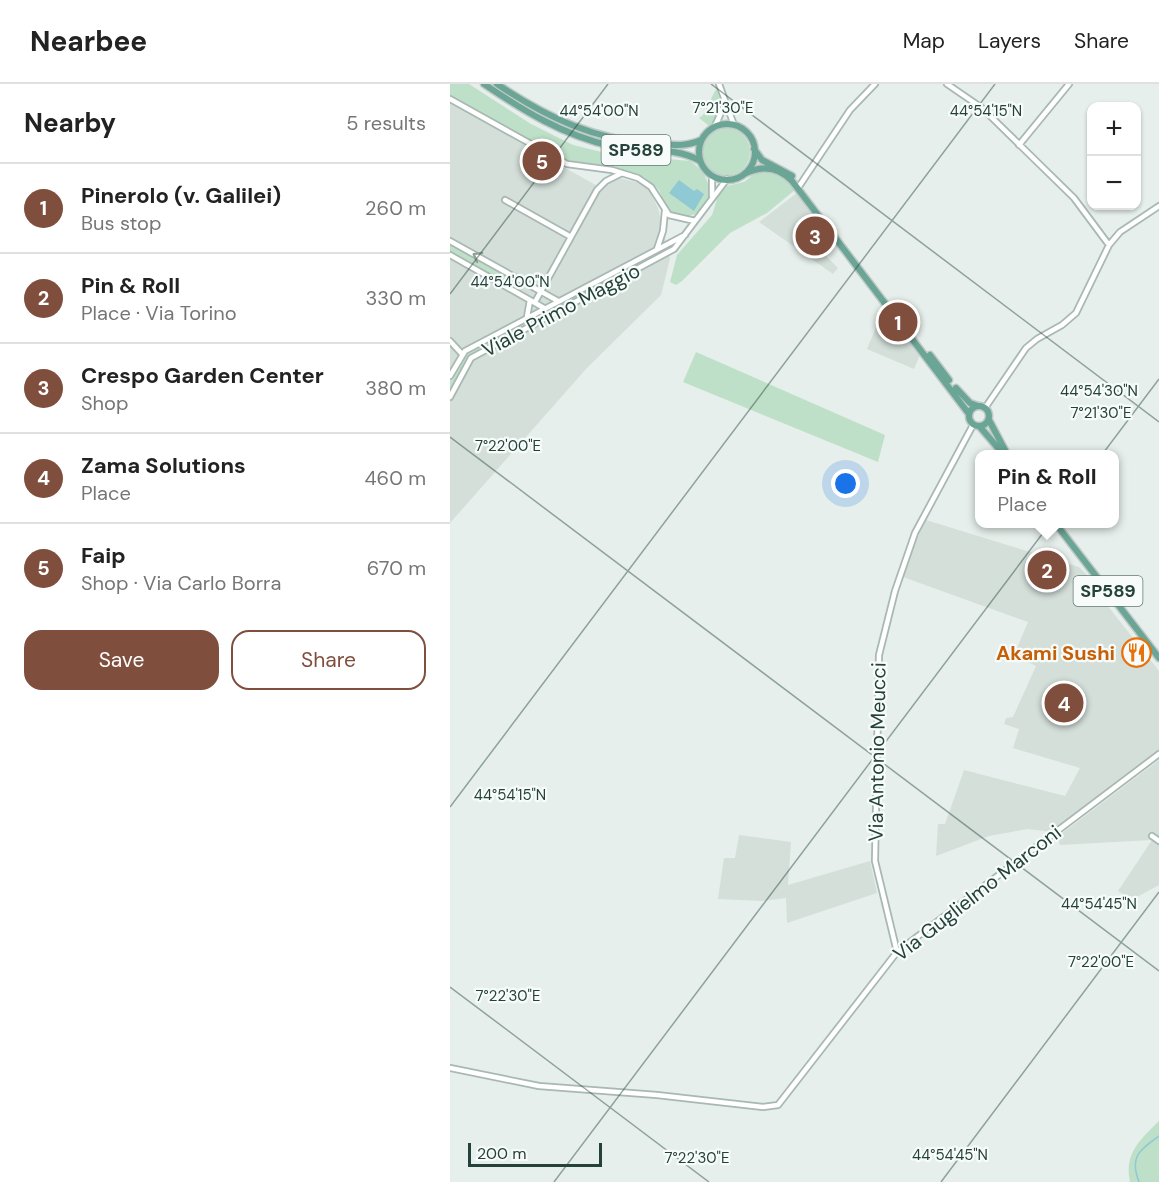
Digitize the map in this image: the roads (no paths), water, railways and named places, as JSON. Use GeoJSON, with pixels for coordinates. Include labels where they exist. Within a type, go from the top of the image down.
{"type":"FeatureCollection","features":[{"type":"Feature","properties":{"kind":"main road","name":"SP589"},"geometry":{"type":"LineString","coordinates":[[484,84],[535,116],[572,134],[628,149],[689,155],[700,161],[701,140],[690,145],[664,145],[628,142],[595,134],[536,109],[497,84]]}},
{"type":"Feature","properties":{"kind":"main road"},"geometry":{"type":"LineString","coordinates":[[701,140],[715,126],[734,124],[748,133],[754,149],[762,160],[786,171],[800,185],[963,397],[982,407],[1003,450]]}},
{"type":"Feature","properties":{"kind":"main road"},"geometry":{"type":"LineString","coordinates":[[744,174],[752,163],[754,149]]}},
{"type":"Feature","properties":{"kind":"main road"},"geometry":{"type":"LineString","coordinates":[[700,161],[712,175],[727,180],[760,167],[771,168],[792,181],[969,414],[973,425],[980,427],[1001,450]]}},
{"type":"Feature","properties":{"kind":"main road"},"geometry":{"type":"LineString","coordinates":[[969,414],[982,407]]}},
{"type":"Feature","properties":{"kind":"main road"},"geometry":{"type":"LineString","coordinates":[[980,427],[989,420]]}},
{"type":"Feature","properties":{"kind":"main road","name":"SP589"},"geometry":{"type":"LineString","coordinates":[[1061,528],[1159,652]]}},
{"type":"Feature","properties":{"kind":"main road","name":"SP589"},"geometry":{"type":"LineString","coordinates":[[1061,528],[1159,658]]}},
{"type":"Feature","properties":{"kind":"street"},"geometry":{"type":"LineString","coordinates":[[719,84],[734,124]]}},
{"type":"Feature","properties":{"kind":"street"},"geometry":{"type":"LineString","coordinates":[[800,185],[850,110],[875,84]]}},
{"type":"Feature","properties":{"kind":"street"},"geometry":{"type":"LineString","coordinates":[[947,84],[976,103],[1083,208],[1109,245]]}},
{"type":"Feature","properties":{"kind":"street"},"geometry":{"type":"LineString","coordinates":[[1019,145],[1069,84]]}},
{"type":"Feature","properties":{"kind":"street"},"geometry":{"type":"LineString","coordinates":[[450,99],[567,164],[574,163],[638,177],[651,187],[665,212],[674,218],[695,221]]}},
{"type":"Feature","properties":{"kind":"street"},"geometry":{"type":"LineString","coordinates":[[715,126],[722,115],[725,103]]}},
{"type":"Feature","properties":{"kind":"street"},"geometry":{"type":"LineString","coordinates":[[527,317],[533,301],[541,292],[601,185],[622,173]]}},
{"type":"Feature","properties":{"kind":"street"},"geometry":{"type":"LineString","coordinates":[[712,175],[712,196]]}},
{"type":"Feature","properties":{"kind":"street","name":"Viale Primo Maggio"},"geometry":{"type":"LineString","coordinates":[[450,397],[471,358],[674,249],[712,196],[727,180]]}},
{"type":"Feature","properties":{"kind":"street"},"geometry":{"type":"LineString","coordinates":[[505,200],[571,237]]}},
{"type":"Feature","properties":{"kind":"street"},"geometry":{"type":"LineString","coordinates":[[982,407],[1026,348],[1037,339],[1062,326],[1076,313],[1109,245],[1124,228],[1159,206]]}},
{"type":"Feature","properties":{"kind":"street"},"geometry":{"type":"LineString","coordinates":[[655,260],[654,250],[663,231],[665,212]]}},
{"type":"Feature","properties":{"kind":"street","name":"Viale Primo Maggio"},"geometry":{"type":"LineString","coordinates":[[450,376],[462,354],[527,317],[685,235]]}},
{"type":"Feature","properties":{"kind":"street"},"geometry":{"type":"LineString","coordinates":[[450,241],[558,301]]}},
{"type":"Feature","properties":{"kind":"street"},"geometry":{"type":"LineString","coordinates":[[450,255],[544,308]]}},
{"type":"Feature","properties":{"kind":"street"},"geometry":{"type":"LineString","coordinates":[[550,305],[555,314]]}},
{"type":"Feature","properties":{"kind":"street"},"geometry":{"type":"LineString","coordinates":[[450,341],[462,354]]}},
{"type":"Feature","properties":{"kind":"street","name":"Via Antonio Meucci"},"geometry":{"type":"LineString","coordinates":[[897,952],[875,861],[876,708],[879,655],[895,591],[915,533],[973,425]]}},
{"type":"Feature","properties":{"kind":"street","name":"Via Guglielmo Marconi"},"geometry":{"type":"LineString","coordinates":[[450,1068],[539,1086],[666,1095],[773,1107],[788,1094],[897,952],[1159,754]]}},
{"type":"Feature","properties":{"kind":"street"},"geometry":{"type":"LineString","coordinates":[[1152,836],[1159,841]]}},
{"type":"Feature","properties":{"kind":"water"},"geometry":{"type":"Polygon","coordinates":[[[679,180],[694,191],[697,189],[704,194],[694,211],[669,193],[679,180]]]}},
{"type":"Feature","properties":{"kind":"waterway"},"geometry":{"type":"LineString","coordinates":[[1139,1182],[1135,1166],[1138,1154],[1159,1136]]}},
{"type":"Feature","properties":{"kind":"place","name":"Faip"},"geometry":{"type":"Point","coordinates":[542,161]}},
{"type":"Feature","properties":{"kind":"place","name":"Crespo Garden Center"},"geometry":{"type":"Point","coordinates":[815,236]}},
{"type":"Feature","properties":{"kind":"place","name":"Pinerolo (v. Galilei)"},"geometry":{"type":"Point","coordinates":[898,322]}},
{"type":"Feature","properties":{"kind":"place","name":"Pin & Roll"},"geometry":{"type":"Point","coordinates":[1047,570]}},
{"type":"Feature","properties":{"kind":"place","name":"Akami Sushi"},"geometry":{"type":"Point","coordinates":[1136,653]}},
{"type":"Feature","properties":{"kind":"place","name":"Zama Solutions"},"geometry":{"type":"Point","coordinates":[1064,703]}}]}
